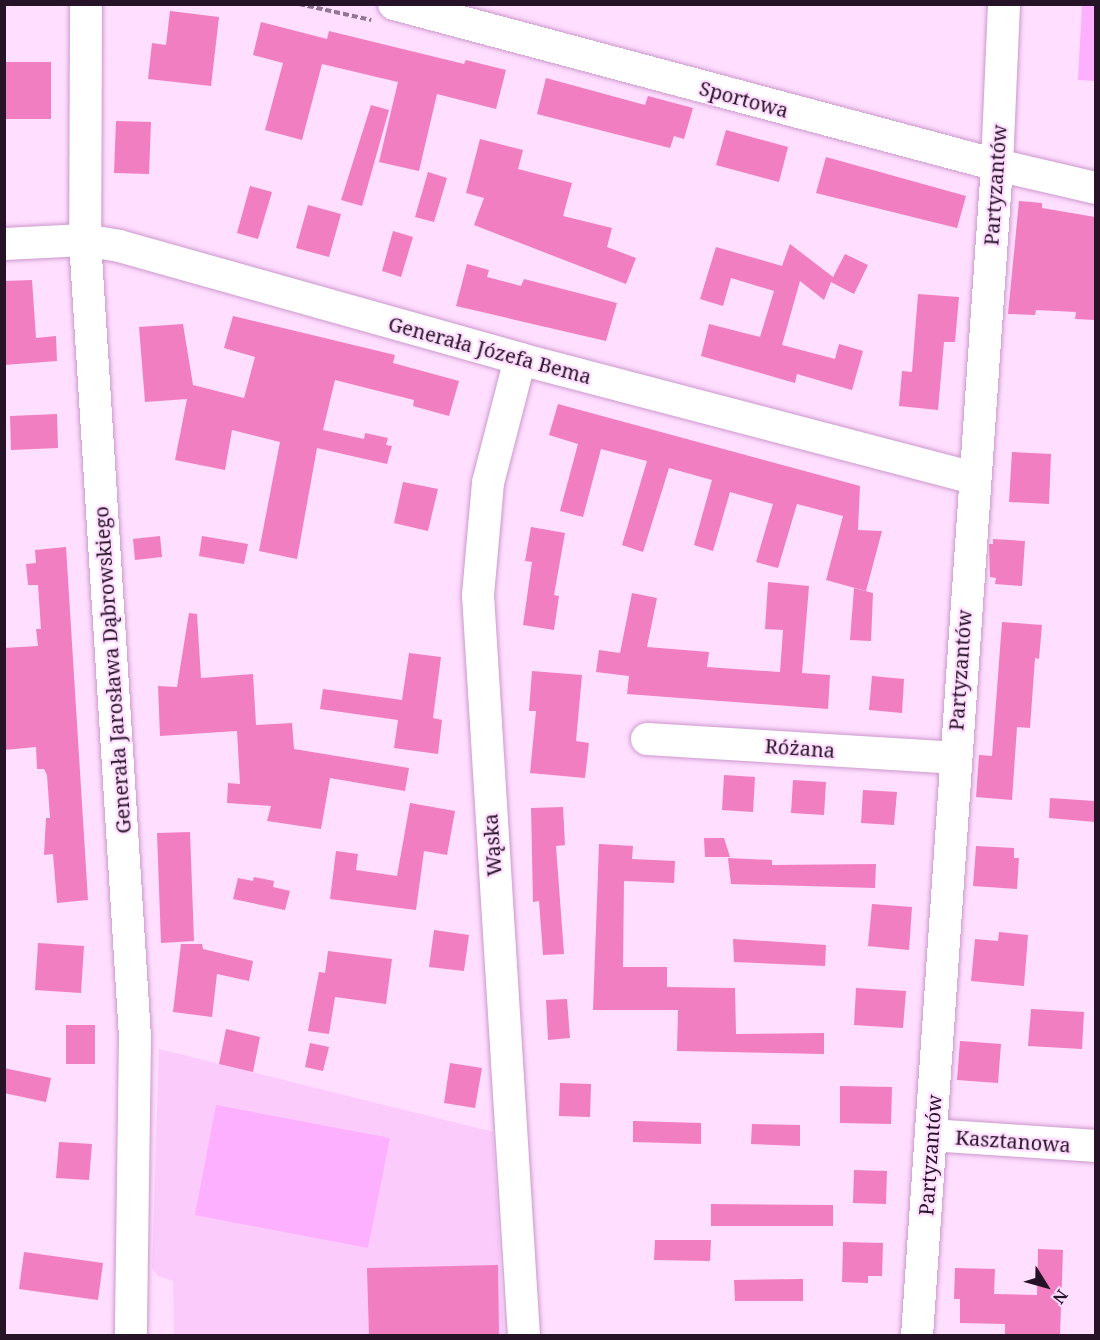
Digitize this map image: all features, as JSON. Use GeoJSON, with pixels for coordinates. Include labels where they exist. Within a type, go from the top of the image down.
{"type":"FeatureCollection","features":[{"type":"Feature","properties":{"kind":"street","name":"Generała Jarosława Dąbrowskiego"},"geometry":{"type":"LineString","coordinates":[[86,4],[85,240],[135,1037],[131,1335]]}},
{"type":"Feature","properties":{"kind":"street","name":"Sportowa"},"geometry":{"type":"LineString","coordinates":[[394,4],[997,165],[1095,188]]}},
{"type":"Feature","properties":{"kind":"street","name":"Partyzantów"},"geometry":{"type":"LineString","coordinates":[[917,1335],[932,1135],[954,758],[997,165],[1004,4]]}},
{"type":"Feature","properties":{"kind":"street","name":"Generała Józefa Bema"},"geometry":{"type":"LineString","coordinates":[[4,244],[85,240],[519,359],[974,478]]}},
{"type":"Feature","properties":{"kind":"street","name":"Wąska"},"geometry":{"type":"LineString","coordinates":[[519,359],[489,483],[478,595],[524,1335]]}},
{"type":"Feature","properties":{"kind":"street","name":"Różana"},"geometry":{"type":"LineString","coordinates":[[647,739],[954,758]]}},
{"type":"Feature","properties":{"kind":"street","name":"Kasztanowa"},"geometry":{"type":"LineString","coordinates":[[932,1135],[1095,1146]]}},
{"type":"Feature","properties":{"kind":"shaded area"},"geometry":{"type":"Polygon","coordinates":[[[1082,5],[1095,5],[1095,81],[1078,80],[1082,5]]]}},
{"type":"Feature","properties":{"kind":"shaded area"},"geometry":{"type":"Polygon","coordinates":[[[159,1049],[493,1132],[504,1335],[174,1335],[173,1281],[158,1276],[152,1268],[159,1049]]]}},
{"type":"Feature","properties":{"kind":"shaded area"},"geometry":{"type":"Polygon","coordinates":[[[216,1105],[390,1138],[368,1248],[195,1215],[216,1105]]]}},
{"type":"Feature","properties":{"kind":"building"},"geometry":{"type":"Polygon","coordinates":[[[170,11],[219,17],[211,86],[148,79],[152,43],[166,45],[170,11]]]}},
{"type":"Feature","properties":{"kind":"building"},"geometry":{"type":"Polygon","coordinates":[[[261,22],[327,39],[329,31],[464,64],[466,60],[506,70],[496,109],[437,94],[419,171],[379,162],[398,82],[322,64],[302,140],[265,130],[283,63],[253,55],[261,22]]]}},
{"type":"Feature","properties":{"kind":"building"},"geometry":{"type":"Polygon","coordinates":[[[4,62],[51,62],[51,119],[4,119],[4,62]]]}},
{"type":"Feature","properties":{"kind":"building"},"geometry":{"type":"Polygon","coordinates":[[[546,78],[645,105],[648,96],[693,108],[684,139],[674,136],[670,148],[537,114],[546,78]]]}},
{"type":"Feature","properties":{"kind":"building"},"geometry":{"type":"Polygon","coordinates":[[[371,105],[389,110],[362,206],[341,200],[371,105]]]}},
{"type":"Feature","properties":{"kind":"building"},"geometry":{"type":"Polygon","coordinates":[[[116,121],[151,122],[149,174],[114,173],[116,121]]]}},
{"type":"Feature","properties":{"kind":"building"},"geometry":{"type":"Polygon","coordinates":[[[726,130],[788,147],[779,182],[716,165],[726,130]]]}},
{"type":"Feature","properties":{"kind":"building"},"geometry":{"type":"Polygon","coordinates":[[[480,139],[523,150],[518,169],[572,183],[563,216],[612,228],[607,247],[636,258],[626,284],[474,225],[484,198],[466,193],[480,139]]]}},
{"type":"Feature","properties":{"kind":"building"},"geometry":{"type":"Polygon","coordinates":[[[826,157],[966,196],[957,228],[816,193],[826,157]]]}},
{"type":"Feature","properties":{"kind":"building"},"geometry":{"type":"Polygon","coordinates":[[[428,172],[447,178],[434,222],[415,217],[428,172]]]}},
{"type":"Feature","properties":{"kind":"building"},"geometry":{"type":"Polygon","coordinates":[[[250,186],[272,192],[258,239],[237,233],[250,186]]]}},
{"type":"Feature","properties":{"kind":"building"},"geometry":{"type":"Polygon","coordinates":[[[1019,201],[1042,203],[1042,208],[1095,217],[1095,320],[1075,319],[1076,312],[1036,310],[1035,315],[1008,314],[1019,201]]]}},
{"type":"Feature","properties":{"kind":"building"},"geometry":{"type":"Polygon","coordinates":[[[308,205],[341,214],[329,257],[296,248],[308,205]]]}},
{"type":"Feature","properties":{"kind":"building"},"geometry":{"type":"Polygon","coordinates":[[[393,231],[413,237],[401,277],[382,271],[393,231]]]}},
{"type":"Feature","properties":{"kind":"building"},"geometry":{"type":"Polygon","coordinates":[[[790,244],[833,277],[845,254],[868,265],[854,294],[831,282],[824,300],[800,281],[782,345],[835,359],[839,344],[863,351],[852,390],[797,374],[795,383],[701,356],[709,324],[760,337],[774,291],[731,278],[723,306],[700,299],[716,247],[782,266],[790,244]]]}},
{"type":"Feature","properties":{"kind":"building"},"geometry":{"type":"Polygon","coordinates":[[[467,264],[489,270],[487,277],[521,286],[524,279],[617,303],[606,341],[456,306],[467,264]]]}},
{"type":"Feature","properties":{"kind":"building"},"geometry":{"type":"Polygon","coordinates":[[[32,280],[36,338],[56,336],[57,361],[4,365],[4,281],[32,280]]]}},
{"type":"Feature","properties":{"kind":"building"},"geometry":{"type":"Polygon","coordinates":[[[918,294],[959,297],[955,342],[944,342],[938,410],[899,406],[902,371],[912,372],[918,294]]]}},
{"type":"Feature","properties":{"kind":"building"},"geometry":{"type":"Polygon","coordinates":[[[233,316],[395,355],[393,363],[459,381],[449,416],[413,406],[414,400],[335,380],[323,430],[364,439],[365,433],[388,438],[386,445],[392,446],[387,464],[317,448],[297,559],[259,551],[280,442],[232,430],[225,470],[175,460],[187,399],[145,402],[139,327],[183,324],[193,385],[244,398],[255,357],[224,348],[233,316]]]}},
{"type":"Feature","properties":{"kind":"building"},"geometry":{"type":"Polygon","coordinates":[[[558,404],[860,486],[858,530],[882,531],[866,591],[826,580],[843,516],[797,504],[778,568],[756,562],[773,504],[730,492],[713,551],[694,545],[712,480],[669,468],[643,552],[622,545],[647,461],[601,449],[583,517],[560,511],[578,444],[549,435],[558,404]]]}},
{"type":"Feature","properties":{"kind":"building"},"geometry":{"type":"Polygon","coordinates":[[[57,414],[58,448],[11,450],[10,416],[57,414]]]}},
{"type":"Feature","properties":{"kind":"building"},"geometry":{"type":"Polygon","coordinates":[[[1012,452],[1051,454],[1049,504],[1009,502],[1012,452]]]}},
{"type":"Feature","properties":{"kind":"building"},"geometry":{"type":"Polygon","coordinates":[[[403,482],[438,489],[428,531],[394,523],[403,482]]]}},
{"type":"Feature","properties":{"kind":"building"},"geometry":{"type":"Polygon","coordinates":[[[531,527],[565,533],[554,595],[559,596],[554,630],[523,625],[532,562],[525,561],[531,527]]]}},
{"type":"Feature","properties":{"kind":"building"},"geometry":{"type":"Polygon","coordinates":[[[160,536],[162,557],[135,560],[133,539],[160,536]]]}},
{"type":"Feature","properties":{"kind":"building"},"geometry":{"type":"Polygon","coordinates":[[[202,536],[248,544],[244,564],[199,556],[202,536]]]}},
{"type":"Feature","properties":{"kind":"building"},"geometry":{"type":"Polygon","coordinates":[[[993,539],[1025,541],[1022,586],[995,584],[996,578],[990,577],[989,544],[993,544],[993,539]]]}},
{"type":"Feature","properties":{"kind":"building"},"geometry":{"type":"Polygon","coordinates":[[[66,547],[88,900],[57,903],[53,854],[44,855],[46,818],[50,818],[47,775],[44,769],[37,769],[36,747],[4,750],[4,648],[38,646],[36,629],[41,629],[38,585],[28,585],[26,564],[36,563],[35,550],[66,547]]]}},
{"type":"Feature","properties":{"kind":"building"},"geometry":{"type":"Polygon","coordinates":[[[768,582],[809,586],[802,673],[830,675],[828,709],[627,694],[629,676],[596,672],[599,650],[620,653],[632,593],[657,598],[647,647],[709,652],[707,667],[780,672],[783,630],[765,629],[768,582]]]}},
{"type":"Feature","properties":{"kind":"building"},"geometry":{"type":"Polygon","coordinates":[[[854,588],[873,593],[871,641],[850,640],[854,588]]]}},
{"type":"Feature","properties":{"kind":"building"},"geometry":{"type":"Polygon","coordinates":[[[189,613],[197,614],[201,678],[253,674],[256,725],[292,723],[294,749],[409,768],[405,791],[330,778],[321,829],[267,821],[271,806],[227,803],[228,783],[240,784],[237,731],[160,736],[158,686],[177,687],[189,613]]]}},
{"type":"Feature","properties":{"kind":"building"},"geometry":{"type":"Polygon","coordinates":[[[1002,622],[1042,625],[1039,659],[1035,658],[1030,728],[1017,727],[1012,800],[976,797],[979,755],[992,756],[1002,622]]]}},
{"type":"Feature","properties":{"kind":"building"},"geometry":{"type":"Polygon","coordinates":[[[409,653],[441,657],[433,718],[442,720],[438,754],[394,748],[398,720],[320,709],[323,689],[402,700],[409,653]]]}},
{"type":"Feature","properties":{"kind":"building"},"geometry":{"type":"Polygon","coordinates":[[[532,671],[582,675],[576,741],[589,743],[585,778],[530,773],[536,711],[529,711],[532,671]]]}},
{"type":"Feature","properties":{"kind":"building"},"geometry":{"type":"Polygon","coordinates":[[[872,676],[904,679],[902,713],[869,710],[872,676]]]}},
{"type":"Feature","properties":{"kind":"building"},"geometry":{"type":"Polygon","coordinates":[[[724,775],[755,777],[753,812],[722,810],[724,775]]]}},
{"type":"Feature","properties":{"kind":"building"},"geometry":{"type":"Polygon","coordinates":[[[793,780],[826,782],[824,815],[791,813],[793,780]]]}},
{"type":"Feature","properties":{"kind":"building"},"geometry":{"type":"Polygon","coordinates":[[[863,790],[897,792],[894,825],[861,823],[863,790]]]}},
{"type":"Feature","properties":{"kind":"building"},"geometry":{"type":"Polygon","coordinates":[[[1050,798],[1095,801],[1095,822],[1049,818],[1050,798]]]}},
{"type":"Feature","properties":{"kind":"building"},"geometry":{"type":"Polygon","coordinates":[[[410,803],[455,811],[447,855],[424,851],[416,910],[330,899],[336,851],[358,854],[356,870],[397,876],[410,803]]]}},
{"type":"Feature","properties":{"kind":"building"},"geometry":{"type":"Polygon","coordinates":[[[563,807],[565,845],[556,846],[564,954],[543,955],[539,901],[533,902],[531,808],[563,807]]]}},
{"type":"Feature","properties":{"kind":"building"},"geometry":{"type":"Polygon","coordinates":[[[190,832],[194,941],[161,943],[157,833],[190,832]]]}},
{"type":"Feature","properties":{"kind":"building"},"geometry":{"type":"Polygon","coordinates":[[[704,838],[724,838],[730,857],[705,857],[704,838]]]}},
{"type":"Feature","properties":{"kind":"building"},"geometry":{"type":"Polygon","coordinates":[[[599,844],[633,846],[632,859],[675,861],[674,883],[624,881],[623,967],[667,967],[667,987],[735,988],[736,1034],[824,1033],[824,1054],[677,1051],[678,1010],[593,1010],[599,844]]]}},
{"type":"Feature","properties":{"kind":"building"},"geometry":{"type":"Polygon","coordinates":[[[976,846],[1014,848],[1014,858],[1019,858],[1017,889],[973,886],[976,846]]]}},
{"type":"Feature","properties":{"kind":"building"},"geometry":{"type":"Polygon","coordinates":[[[728,858],[772,860],[772,865],[876,864],[875,888],[731,884],[728,858]]]}},
{"type":"Feature","properties":{"kind":"building"},"geometry":{"type":"Polygon","coordinates":[[[254,877],[274,881],[273,887],[290,891],[285,910],[233,899],[238,878],[253,881],[254,877]]]}},
{"type":"Feature","properties":{"kind":"building"},"geometry":{"type":"Polygon","coordinates":[[[872,904],[912,907],[909,950],[868,946],[872,904]]]}},
{"type":"Feature","properties":{"kind":"building"},"geometry":{"type":"Polygon","coordinates":[[[434,930],[469,935],[464,971],[429,967],[434,930]]]}},
{"type":"Feature","properties":{"kind":"building"},"geometry":{"type":"Polygon","coordinates":[[[999,932],[1028,935],[1024,986],[971,981],[975,939],[998,941],[999,932]]]}},
{"type":"Feature","properties":{"kind":"building"},"geometry":{"type":"Polygon","coordinates":[[[733,939],[826,945],[825,966],[734,962],[733,939]]]}},
{"type":"Feature","properties":{"kind":"building"},"geometry":{"type":"Polygon","coordinates":[[[38,943],[84,946],[81,993],[35,990],[38,943]]]}},
{"type":"Feature","properties":{"kind":"building"},"geometry":{"type":"Polygon","coordinates":[[[181,944],[202,944],[203,949],[253,961],[249,981],[217,974],[212,1017],[173,1012],[181,944]]]}},
{"type":"Feature","properties":{"kind":"building"},"geometry":{"type":"Polygon","coordinates":[[[328,951],[392,959],[386,1004],[335,997],[329,1034],[308,1031],[319,972],[325,973],[328,951]]]}},
{"type":"Feature","properties":{"kind":"building"},"geometry":{"type":"Polygon","coordinates":[[[856,988],[906,991],[903,1028],[854,1025],[856,988]]]}},
{"type":"Feature","properties":{"kind":"building"},"geometry":{"type":"Polygon","coordinates":[[[567,999],[570,1038],[548,1040],[546,1000],[567,999]]]}},
{"type":"Feature","properties":{"kind":"building"},"geometry":{"type":"Polygon","coordinates":[[[1031,1009],[1084,1012],[1082,1049],[1028,1046],[1031,1009]]]}},
{"type":"Feature","properties":{"kind":"building"},"geometry":{"type":"Polygon","coordinates":[[[66,1025],[95,1025],[95,1064],[66,1064],[66,1025]]]}},
{"type":"Feature","properties":{"kind":"building"},"geometry":{"type":"Polygon","coordinates":[[[226,1029],[260,1037],[253,1072],[219,1064],[226,1029]]]}},
{"type":"Feature","properties":{"kind":"building"},"geometry":{"type":"Polygon","coordinates":[[[960,1041],[1001,1044],[998,1083],[957,1080],[960,1041]]]}},
{"type":"Feature","properties":{"kind":"building"},"geometry":{"type":"Polygon","coordinates":[[[310,1043],[329,1047],[323,1071],[305,1067],[310,1043]]]}},
{"type":"Feature","properties":{"kind":"building"},"geometry":{"type":"Polygon","coordinates":[[[450,1063],[482,1068],[475,1108],[444,1103],[450,1063]]]}},
{"type":"Feature","properties":{"kind":"building"},"geometry":{"type":"Polygon","coordinates":[[[4,1068],[51,1078],[46,1102],[4,1093],[4,1068]]]}},
{"type":"Feature","properties":{"kind":"building"},"geometry":{"type":"Polygon","coordinates":[[[560,1083],[591,1084],[590,1117],[559,1116],[560,1083]]]}},
{"type":"Feature","properties":{"kind":"building"},"geometry":{"type":"Polygon","coordinates":[[[840,1086],[892,1087],[891,1124],[840,1123],[840,1086]]]}},
{"type":"Feature","properties":{"kind":"building"},"geometry":{"type":"Polygon","coordinates":[[[633,1121],[701,1123],[701,1144],[633,1142],[633,1121]]]}},
{"type":"Feature","properties":{"kind":"building"},"geometry":{"type":"Polygon","coordinates":[[[752,1124],[800,1125],[800,1146],[751,1144],[752,1124]]]}},
{"type":"Feature","properties":{"kind":"building"},"geometry":{"type":"Polygon","coordinates":[[[59,1142],[92,1144],[89,1180],[56,1178],[59,1142]]]}},
{"type":"Feature","properties":{"kind":"building"},"geometry":{"type":"Polygon","coordinates":[[[854,1170],[887,1171],[886,1204],[853,1203],[854,1170]]]}},
{"type":"Feature","properties":{"kind":"building"},"geometry":{"type":"Polygon","coordinates":[[[711,1204],[833,1205],[833,1226],[711,1226],[711,1204]]]}},
{"type":"Feature","properties":{"kind":"building"},"geometry":{"type":"Polygon","coordinates":[[[655,1240],[711,1240],[710,1261],[654,1260],[655,1240]]]}},
{"type":"Feature","properties":{"kind":"building"},"geometry":{"type":"Polygon","coordinates":[[[843,1242],[883,1243],[882,1276],[868,1276],[868,1283],[842,1282],[843,1242]]]}},
{"type":"Feature","properties":{"kind":"building"},"geometry":{"type":"Polygon","coordinates":[[[1038,1249],[1063,1250],[1060,1335],[1005,1335],[1005,1324],[960,1323],[960,1299],[954,1299],[955,1268],[995,1269],[994,1294],[1037,1295],[1038,1249]]]}},
{"type":"Feature","properties":{"kind":"building"},"geometry":{"type":"Polygon","coordinates":[[[24,1252],[103,1263],[98,1300],[19,1289],[24,1252]]]}},
{"type":"Feature","properties":{"kind":"building"},"geometry":{"type":"Polygon","coordinates":[[[498,1265],[499,1335],[369,1335],[367,1268],[498,1265]]]}},
{"type":"Feature","properties":{"kind":"building"},"geometry":{"type":"Polygon","coordinates":[[[803,1279],[803,1301],[735,1301],[734,1280],[803,1279]]]}}]}
